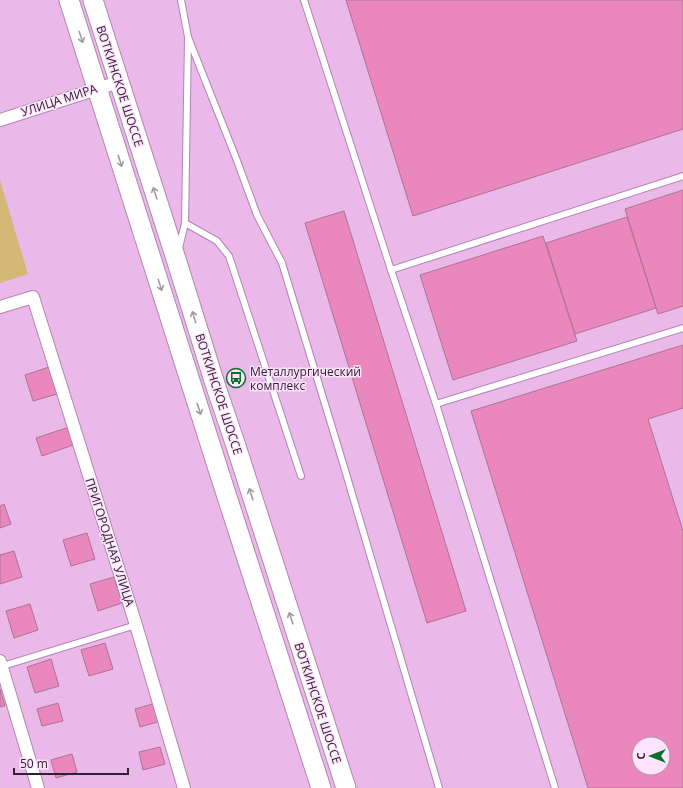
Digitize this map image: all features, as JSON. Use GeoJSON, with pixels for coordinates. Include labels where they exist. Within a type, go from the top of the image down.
{"type":"FeatureCollection","features":[{"type":"Feature","properties":{"kind":"main road","name":"ВОТКИНСКОЕ ШОССЕ"},"geometry":{"type":"LineString","coordinates":[[69,0],[322,788]]}},
{"type":"Feature","properties":{"kind":"main road","name":"ВОТКИНСКОЕ ШОССЕ"},"geometry":{"type":"LineString","coordinates":[[93,0],[215,384],[346,788]]}},
{"type":"Feature","properties":{"kind":"street","name":"УЛИЦА МИРА"},"geometry":{"type":"LineString","coordinates":[[0,120],[119,82]]}},
{"type":"Feature","properties":{"kind":"street","name":"ПРИГОРОДНАЯ УЛИЦА"},"geometry":{"type":"LineString","coordinates":[[0,307],[33,297],[136,625],[184,788]]}},
{"type":"Feature","properties":{"kind":"street"},"geometry":{"type":"LineString","coordinates":[[1,665],[38,788]]}},
{"type":"Feature","properties":{"kind":"lane"},"geometry":{"type":"LineString","coordinates":[[181,0],[188,37],[257,215],[282,263],[439,788]]}},
{"type":"Feature","properties":{"kind":"lane"},"geometry":{"type":"LineString","coordinates":[[304,0],[436,404],[555,788]]}},
{"type":"Feature","properties":{"kind":"lane"},"geometry":{"type":"LineString","coordinates":[[176,259],[185,223],[188,37]]}},
{"type":"Feature","properties":{"kind":"lane"},"geometry":{"type":"LineString","coordinates":[[391,270],[683,176]]}},
{"type":"Feature","properties":{"kind":"lane"},"geometry":{"type":"LineString","coordinates":[[185,223],[217,241],[229,256],[301,476]]}},
{"type":"Feature","properties":{"kind":"lane"},"geometry":{"type":"LineString","coordinates":[[436,404],[683,328]]}},
{"type":"Feature","properties":{"kind":"lane"},"geometry":{"type":"LineString","coordinates":[[1,665],[136,625]]}},
{"type":"Feature","properties":{"kind":"shaded area"},"geometry":{"type":"Polygon","coordinates":[[[0,180],[28,274],[0,283],[0,180]]]}},
{"type":"Feature","properties":{"kind":"building"},"geometry":{"type":"Polygon","coordinates":[[[346,0],[683,0],[683,129],[413,216],[346,0]]]}},
{"type":"Feature","properties":{"kind":"building"},"geometry":{"type":"Polygon","coordinates":[[[683,190],[683,306],[658,314],[625,209],[683,190]]]}},
{"type":"Feature","properties":{"kind":"building"},"geometry":{"type":"Polygon","coordinates":[[[344,211],[466,611],[427,623],[305,223],[344,211]]]}},
{"type":"Feature","properties":{"kind":"building"},"geometry":{"type":"Polygon","coordinates":[[[627,217],[656,308],[575,334],[546,243],[627,217]]]}},
{"type":"Feature","properties":{"kind":"building"},"geometry":{"type":"Polygon","coordinates":[[[543,236],[577,341],[453,380],[420,275],[543,236]]]}},
{"type":"Feature","properties":{"kind":"building"},"geometry":{"type":"Polygon","coordinates":[[[683,345],[683,408],[648,419],[683,531],[683,788],[588,788],[471,411],[683,345]]]}},
{"type":"Feature","properties":{"kind":"building"},"geometry":{"type":"Polygon","coordinates":[[[49,367],[57,394],[33,401],[25,375],[49,367]]]}},
{"type":"Feature","properties":{"kind":"building"},"geometry":{"type":"Polygon","coordinates":[[[69,427],[76,444],[42,456],[36,438],[69,427]]]}},
{"type":"Feature","properties":{"kind":"building"},"geometry":{"type":"Polygon","coordinates":[[[4,504],[11,524],[0,528],[0,506],[4,504]]]}},
{"type":"Feature","properties":{"kind":"building"},"geometry":{"type":"Polygon","coordinates":[[[87,533],[95,559],[71,566],[63,540],[87,533]]]}},
{"type":"Feature","properties":{"kind":"building"},"geometry":{"type":"Polygon","coordinates":[[[14,551],[22,577],[0,584],[0,555],[14,551]]]}},
{"type":"Feature","properties":{"kind":"building"},"geometry":{"type":"Polygon","coordinates":[[[114,577],[122,603],[98,611],[90,584],[114,577]]]}},
{"type":"Feature","properties":{"kind":"building"},"geometry":{"type":"Polygon","coordinates":[[[30,604],[38,630],[14,638],[6,611],[30,604]]]}},
{"type":"Feature","properties":{"kind":"building"},"geometry":{"type":"Polygon","coordinates":[[[105,643],[113,669],[89,676],[81,650],[105,643]]]}},
{"type":"Feature","properties":{"kind":"building"},"geometry":{"type":"Polygon","coordinates":[[[51,659],[59,686],[35,693],[27,667],[51,659]]]}},
{"type":"Feature","properties":{"kind":"building"},"geometry":{"type":"Polygon","coordinates":[[[0,689],[5,706],[0,707],[0,689]]]}},
{"type":"Feature","properties":{"kind":"building"},"geometry":{"type":"Polygon","coordinates":[[[58,703],[63,721],[42,726],[37,709],[58,703]]]}},
{"type":"Feature","properties":{"kind":"building"},"geometry":{"type":"Polygon","coordinates":[[[156,703],[161,721],[140,727],[135,709],[156,703]]]}},
{"type":"Feature","properties":{"kind":"building"},"geometry":{"type":"Polygon","coordinates":[[[160,747],[165,764],[143,770],[139,752],[160,747]]]}},
{"type":"Feature","properties":{"kind":"building"},"geometry":{"type":"Polygon","coordinates":[[[72,754],[77,772],[56,778],[51,760],[72,754]]]}},
{"type":"Feature","properties":{"kind":"place","name":"Металлургический комплекс"},"geometry":{"type":"Point","coordinates":[236,378]}}]}
